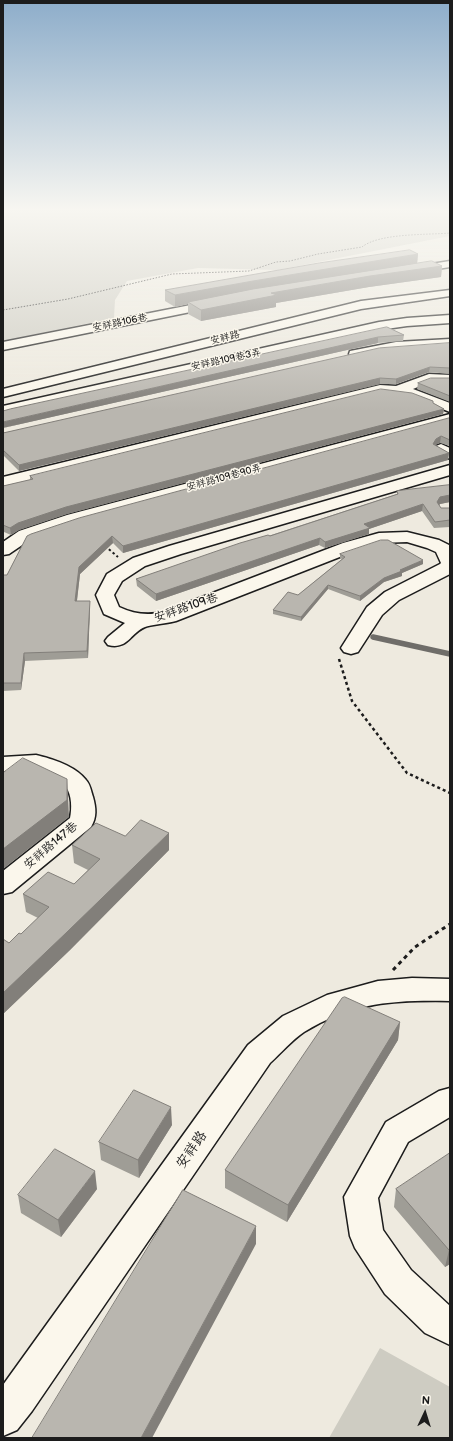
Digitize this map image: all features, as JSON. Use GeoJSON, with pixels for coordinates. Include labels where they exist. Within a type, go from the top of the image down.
{"type":"FeatureCollection","features":[{"type":"Feature","properties":{"kind":"street","name":"安祥路"},"geometry":{"type":"LineString","coordinates":[[3,394],[263,328],[361,305],[450,293]]}},
{"type":"Feature","properties":{"kind":"street","name":"安祥路106巷"},"geometry":{"type":"LineString","coordinates":[[3,346],[230,301]]}},
{"type":"Feature","properties":{"kind":"street","name":"安祥路109巷3弄"},"geometry":{"type":"LineString","coordinates":[[3,410],[379,326],[407,322],[450,319]]}},
{"type":"Feature","properties":{"kind":"street"},"geometry":{"type":"LineString","coordinates":[[339,357],[384,348],[450,343]]}},
{"type":"Feature","properties":{"kind":"street"},"geometry":{"type":"LineString","coordinates":[[400,389],[429,378],[450,379]]}},
{"type":"Feature","properties":{"kind":"street"},"geometry":{"type":"LineString","coordinates":[[3,482],[380,389],[400,389],[415,392],[450,408]]}},
{"type":"Feature","properties":{"kind":"street","name":"安祥路109巷90弄"},"geometry":{"type":"LineString","coordinates":[[3,550],[25,535],[73,518],[450,418]]}},
{"type":"Feature","properties":{"kind":"street","name":"安祥路109巷"},"geometry":{"type":"LineString","coordinates":[[351,648],[374,610],[392,596],[447,568],[450,563],[443,549],[444,546],[407,537],[379,538],[349,547],[170,617],[152,621],[140,621],[122,616],[111,610],[105,595],[114,578],[140,562],[176,550],[450,470]]}},
{"type":"Feature","properties":{"kind":"street"},"geometry":{"type":"LineString","coordinates":[[115,641],[140,621]]}},
{"type":"Feature","properties":{"kind":"street","name":"安祥路147巷"},"geometry":{"type":"LineString","coordinates":[[3,765],[7,763],[36,762],[61,772],[77,784],[84,806],[82,820],[3,885]]}},
{"type":"Feature","properties":{"kind":"street","name":"安祥路"},"geometry":{"type":"LineString","coordinates":[[3,1416],[18,1397],[259,1054],[292,1024],[337,1003],[378,992],[412,989],[450,990]]}},
{"type":"Feature","properties":{"kind":"street"},"geometry":{"type":"LineString","coordinates":[[450,1101],[397,1132],[361,1197],[367,1236],[398,1282],[438,1320],[450,1327]]}},
{"type":"Feature","properties":{"kind":"path"},"geometry":{"type":"LineString","coordinates":[[3,310],[68,299],[163,276]]}},
{"type":"Feature","properties":{"kind":"path"},"geometry":{"type":"LineString","coordinates":[[102,543],[130,568]]}},
{"type":"Feature","properties":{"kind":"path"},"geometry":{"type":"LineString","coordinates":[[351,648],[339,660],[352,701],[407,773],[450,793]]}},
{"type":"Feature","properties":{"kind":"path"},"geometry":{"type":"LineString","coordinates":[[369,994],[415,947],[450,924]]}},
{"type":"Feature","properties":{"kind":"shaded area"},"geometry":{"type":"Polygon","coordinates":[[[3,276],[153,276],[127,281],[115,300],[114,318],[3,341],[3,276]]]}},
{"type":"Feature","properties":{"kind":"shaded area"},"geometry":{"type":"Polygon","coordinates":[[[380,1348],[450,1387],[450,1438],[329,1438],[380,1348]]]}},
{"type":"Feature","properties":{"kind":"building"},"geometry":{"type":"Polygon","coordinates":[[[243,276],[282,276],[175,295],[165,290],[243,276]]]}},
{"type":"Feature","properties":{"kind":"building"},"geometry":{"type":"Polygon","coordinates":[[[335,276],[369,276],[271,293],[277,295],[201,310],[188,302],[253,289],[335,276]]]}},
{"type":"Feature","properties":{"kind":"building"},"geometry":{"type":"Polygon","coordinates":[[[387,327],[404,335],[378,337],[3,422],[3,411],[10,409],[387,327]]]}},
{"type":"Feature","properties":{"kind":"building"},"geometry":{"type":"Polygon","coordinates":[[[450,343],[450,368],[430,367],[396,379],[380,378],[19,465],[3,450],[3,433],[379,348],[450,343]]]}},
{"type":"Feature","properties":{"kind":"building"},"geometry":{"type":"Polygon","coordinates":[[[431,378],[450,378],[450,396],[418,383],[431,378]]]}},
{"type":"Feature","properties":{"kind":"building"},"geometry":{"type":"Polygon","coordinates":[[[381,389],[412,393],[433,401],[433,403],[444,409],[66,507],[18,523],[10,528],[3,525],[3,486],[33,479],[30,476],[381,389]]]}},
{"type":"Feature","properties":{"kind":"building"},"geometry":{"type":"Polygon","coordinates":[[[450,418],[450,440],[441,436],[436,439],[433,444],[449,453],[123,546],[112,536],[79,567],[75,601],[90,601],[87,651],[24,653],[21,683],[3,683],[3,575],[7,575],[27,536],[79,518],[450,418]]]}},
{"type":"Feature","properties":{"kind":"building"},"geometry":{"type":"Polygon","coordinates":[[[450,485],[450,495],[440,497],[437,502],[441,508],[450,508],[450,520],[435,522],[423,504],[364,524],[370,528],[325,542],[320,538],[156,594],[136,579],[240,543],[268,535],[270,536],[398,494],[397,491],[450,485]]]}},
{"type":"Feature","properties":{"kind":"building"},"geometry":{"type":"Polygon","coordinates":[[[381,540],[388,540],[423,560],[384,578],[360,596],[328,585],[301,617],[273,610],[288,592],[298,595],[345,557],[340,554],[381,540]]]}},
{"type":"Feature","properties":{"kind":"building"},"geometry":{"type":"Polygon","coordinates":[[[23,758],[67,779],[67,800],[3,849],[3,773],[23,758]]]}},
{"type":"Feature","properties":{"kind":"building"},"geometry":{"type":"Polygon","coordinates":[[[141,820],[169,833],[3,993],[3,939],[9,943],[19,933],[21,934],[49,907],[23,894],[48,872],[74,884],[100,859],[72,845],[96,823],[125,836],[141,820]]]}},
{"type":"Feature","properties":{"kind":"building"},"geometry":{"type":"Polygon","coordinates":[[[345,997],[400,1022],[288,1205],[225,1170],[342,998],[345,997]]]}},
{"type":"Feature","properties":{"kind":"building"},"geometry":{"type":"Polygon","coordinates":[[[134,1090],[171,1107],[138,1160],[99,1142],[134,1090]]]}},
{"type":"Feature","properties":{"kind":"building"},"geometry":{"type":"Polygon","coordinates":[[[55,1149],[95,1171],[58,1220],[18,1195],[55,1149]]]}},
{"type":"Feature","properties":{"kind":"building"},"geometry":{"type":"Polygon","coordinates":[[[450,1153],[450,1249],[449,1250],[396,1189],[450,1153]]]}},
{"type":"Feature","properties":{"kind":"building"},"geometry":{"type":"Polygon","coordinates":[[[183,1190],[256,1226],[141,1438],[32,1438],[183,1190]]]}},
{"type":"Feature","properties":{"kind":"waterway"},"geometry":{"type":"LineString","coordinates":[[373,637],[450,654]]}}]}
